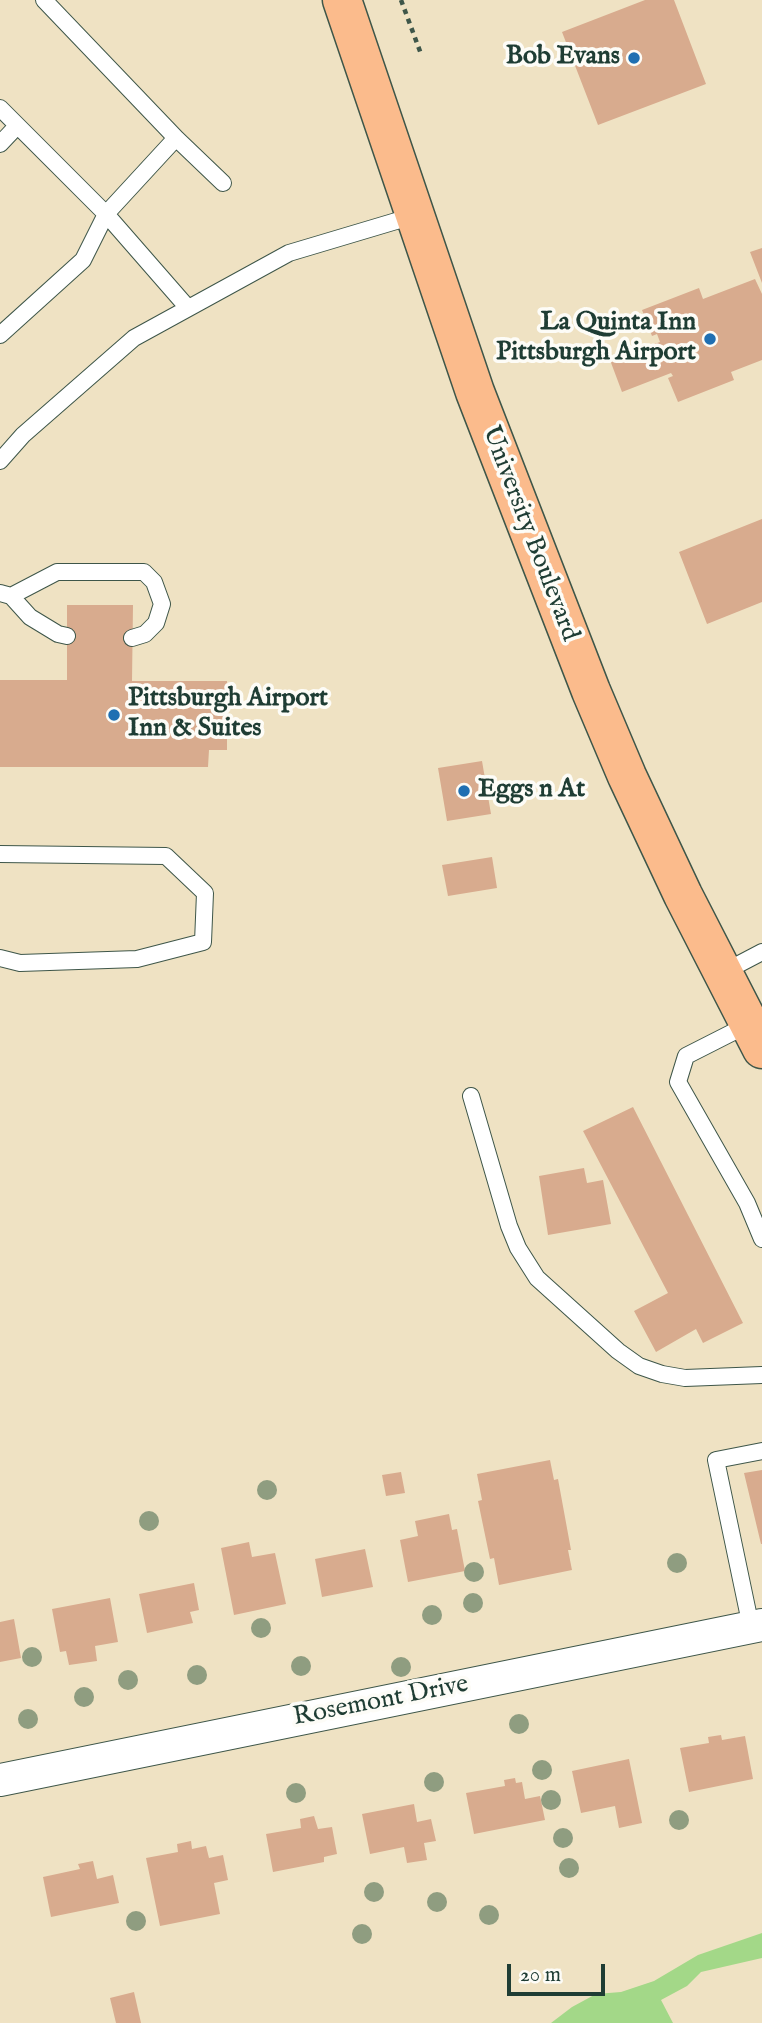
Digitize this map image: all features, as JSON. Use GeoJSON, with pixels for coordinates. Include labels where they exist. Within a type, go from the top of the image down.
{"type":"FeatureCollection","features":[{"type":"Feature","properties":{"kind":"main road","name":"University Boulevard"},"geometry":{"type":"LineString","coordinates":[[342,0],[414,216],[504,470],[591,691],[627,776],[755,1037]]}},
{"type":"Feature","properties":{"kind":"street","name":"Rosemont Drive"},"geometry":{"type":"LineString","coordinates":[[0,1780],[757,1626]]}},
{"type":"Feature","properties":{"kind":"lane"},"geometry":{"type":"LineString","coordinates":[[44,0],[176,138],[223,183]]}},
{"type":"Feature","properties":{"kind":"lane"},"geometry":{"type":"LineString","coordinates":[[0,108],[106,214],[188,309]]}},
{"type":"Feature","properties":{"kind":"lane"},"geometry":{"type":"LineString","coordinates":[[0,144],[18,126]]}},
{"type":"Feature","properties":{"kind":"lane"},"geometry":{"type":"LineString","coordinates":[[0,335],[83,260],[106,214],[176,138]]}},
{"type":"Feature","properties":{"kind":"lane"},"geometry":{"type":"LineString","coordinates":[[0,461],[23,435],[134,338],[289,253],[414,216]]}},
{"type":"Feature","properties":{"kind":"lane"},"geometry":{"type":"LineString","coordinates":[[67,636],[58,634],[30,617],[6,594],[57,572],[144,572],[154,582],[162,604],[156,623],[145,634],[132,638]]}},
{"type":"Feature","properties":{"kind":"lane"},"geometry":{"type":"LineString","coordinates":[[0,854],[166,856],[205,893],[203,942],[137,959],[20,963],[0,958]]}},
{"type":"Feature","properties":{"kind":"lane"},"geometry":{"type":"LineString","coordinates":[[722,973],[762,952]]}},
{"type":"Feature","properties":{"kind":"lane"},"geometry":{"type":"LineString","coordinates":[[755,1037],[686,1056],[678,1082],[747,1203],[762,1239]]}},
{"type":"Feature","properties":{"kind":"lane"},"geometry":{"type":"LineString","coordinates":[[471,1096],[509,1226],[518,1248],[537,1278],[618,1351],[639,1366],[685,1378],[762,1375]]}},
{"type":"Feature","properties":{"kind":"lane"},"geometry":{"type":"LineString","coordinates":[[757,1626],[716,1460],[762,1451]]}},
{"type":"Feature","properties":{"kind":"path"},"geometry":{"type":"LineString","coordinates":[[401,0],[422,54]]}},
{"type":"Feature","properties":{"kind":"green space"},"geometry":{"type":"Polygon","coordinates":[[[762,1933],[762,1958],[701,1972],[687,1986],[661,2000],[673,2023],[551,2023],[596,1994],[621,1992],[654,1981],[698,1955],[762,1933]]]}},
{"type":"Feature","properties":{"kind":"building","name":"Bob Evans"},"geometry":{"type":"Polygon","coordinates":[[[645,0],[674,0],[706,84],[598,125],[562,32],[645,0]]]}},
{"type":"Feature","properties":{"kind":"building","name":"La Quinta Inn Pittsburgh Airport"},"geometry":{"type":"Polygon","coordinates":[[[762,248],[762,283],[750,252],[762,248]]]}},
{"type":"Feature","properties":{"kind":"building","name":"La Quinta Inn Pittsburgh Airport"},"geometry":{"type":"Polygon","coordinates":[[[755,279],[762,294],[762,360],[731,372],[734,380],[678,402],[668,378],[673,376],[671,373],[622,392],[610,360],[660,342],[657,334],[652,336],[642,310],[699,288],[703,299],[755,279]]]}},
{"type":"Feature","properties":{"kind":"building"},"geometry":{"type":"Polygon","coordinates":[[[762,519],[762,602],[707,624],[679,552],[762,519]]]}},
{"type":"Feature","properties":{"kind":"building","name":"Pittsburgh Airport Inn & Suites"},"geometry":{"type":"Polygon","coordinates":[[[67,605],[133,605],[132,681],[227,681],[227,750],[209,750],[208,767],[0,767],[0,680],[67,680],[67,605]]]}},
{"type":"Feature","properties":{"kind":"building","name":"Eggs n At"},"geometry":{"type":"Polygon","coordinates":[[[482,761],[491,814],[447,821],[438,768],[482,761]]]}},
{"type":"Feature","properties":{"kind":"building"},"geometry":{"type":"Polygon","coordinates":[[[492,857],[497,888],[448,896],[442,865],[492,857]]]}},
{"type":"Feature","properties":{"kind":"building"},"geometry":{"type":"Polygon","coordinates":[[[633,1107],[743,1323],[703,1343],[696,1329],[656,1352],[634,1311],[668,1293],[583,1131],[633,1107]]]}},
{"type":"Feature","properties":{"kind":"building"},"geometry":{"type":"Polygon","coordinates":[[[584,1168],[587,1183],[603,1180],[611,1224],[548,1235],[539,1176],[584,1168]]]}},
{"type":"Feature","properties":{"kind":"building"},"geometry":{"type":"Polygon","coordinates":[[[550,1460],[554,1480],[558,1479],[572,1570],[499,1585],[494,1558],[490,1559],[478,1501],[482,1500],[477,1474],[550,1460]]]}},
{"type":"Feature","properties":{"kind":"building"},"geometry":{"type":"Polygon","coordinates":[[[762,1470],[762,1544],[761,1544],[744,1473],[762,1470]]]}},
{"type":"Feature","properties":{"kind":"building"},"geometry":{"type":"Polygon","coordinates":[[[401,1472],[405,1493],[386,1496],[382,1475],[401,1472]]]}},
{"type":"Feature","properties":{"kind":"building"},"geometry":{"type":"Polygon","coordinates":[[[449,1514],[452,1530],[457,1529],[465,1571],[408,1582],[400,1540],[418,1536],[415,1521],[449,1514]]]}},
{"type":"Feature","properties":{"kind":"building"},"geometry":{"type":"Polygon","coordinates":[[[249,1542],[252,1557],[275,1553],[286,1604],[234,1615],[221,1548],[249,1542]]]}},
{"type":"Feature","properties":{"kind":"building"},"geometry":{"type":"Polygon","coordinates":[[[365,1549],[373,1587],[322,1597],[315,1559],[365,1549]]]}},
{"type":"Feature","properties":{"kind":"building"},"geometry":{"type":"Polygon","coordinates":[[[194,1583],[199,1610],[190,1612],[193,1623],[147,1633],[139,1594],[194,1583]]]}},
{"type":"Feature","properties":{"kind":"building"},"geometry":{"type":"Polygon","coordinates":[[[110,1598],[118,1642],[95,1646],[97,1661],[69,1665],[66,1651],[60,1652],[52,1609],[110,1598]]]}},
{"type":"Feature","properties":{"kind":"building"},"geometry":{"type":"Polygon","coordinates":[[[14,1619],[21,1658],[0,1662],[0,1622],[14,1619]]]}},
{"type":"Feature","properties":{"kind":"building"},"geometry":{"type":"Polygon","coordinates":[[[721,1735],[722,1740],[745,1736],[753,1779],[689,1792],[680,1748],[709,1743],[708,1737],[721,1735]]]}},
{"type":"Feature","properties":{"kind":"building"},"geometry":{"type":"Polygon","coordinates":[[[629,1759],[642,1823],[619,1828],[615,1806],[581,1813],[572,1771],[629,1759]]]}},
{"type":"Feature","properties":{"kind":"building"},"geometry":{"type":"Polygon","coordinates":[[[515,1778],[516,1783],[522,1782],[525,1799],[540,1796],[545,1820],[474,1834],[466,1793],[505,1786],[504,1780],[515,1778]]]}},
{"type":"Feature","properties":{"kind":"building"},"geometry":{"type":"Polygon","coordinates":[[[414,1804],[417,1822],[431,1819],[436,1841],[424,1843],[427,1860],[407,1863],[404,1847],[370,1854],[362,1814],[414,1804]]]}},
{"type":"Feature","properties":{"kind":"building"},"geometry":{"type":"Polygon","coordinates":[[[314,1816],[318,1829],[332,1827],[337,1854],[324,1857],[324,1862],[273,1872],[266,1834],[301,1828],[300,1819],[314,1816]]]}},
{"type":"Feature","properties":{"kind":"building"},"geometry":{"type":"Polygon","coordinates":[[[191,1841],[192,1849],[206,1846],[209,1858],[223,1855],[228,1880],[214,1883],[220,1914],[160,1926],[146,1858],[178,1852],[177,1844],[191,1841]]]}},
{"type":"Feature","properties":{"kind":"building"},"geometry":{"type":"Polygon","coordinates":[[[93,1861],[97,1879],[113,1875],[119,1903],[51,1917],[43,1877],[80,1869],[78,1864],[93,1861]]]}},
{"type":"Feature","properties":{"kind":"building"},"geometry":{"type":"Polygon","coordinates":[[[134,1992],[141,2023],[116,2023],[110,1998],[134,1992]]]}},
{"type":"Feature","properties":{"kind":"place","name":"Bob Evans"},"geometry":{"type":"Point","coordinates":[634,58]}},
{"type":"Feature","properties":{"kind":"place","name":"La Quinta Inn Pittsburgh Airport"},"geometry":{"type":"Point","coordinates":[710,339]}},
{"type":"Feature","properties":{"kind":"place","name":"Pittsburgh Airport Inn & Suites"},"geometry":{"type":"Point","coordinates":[114,715]}},
{"type":"Feature","properties":{"kind":"place","name":"Eggs n At"},"geometry":{"type":"Point","coordinates":[464,791]}}]}
